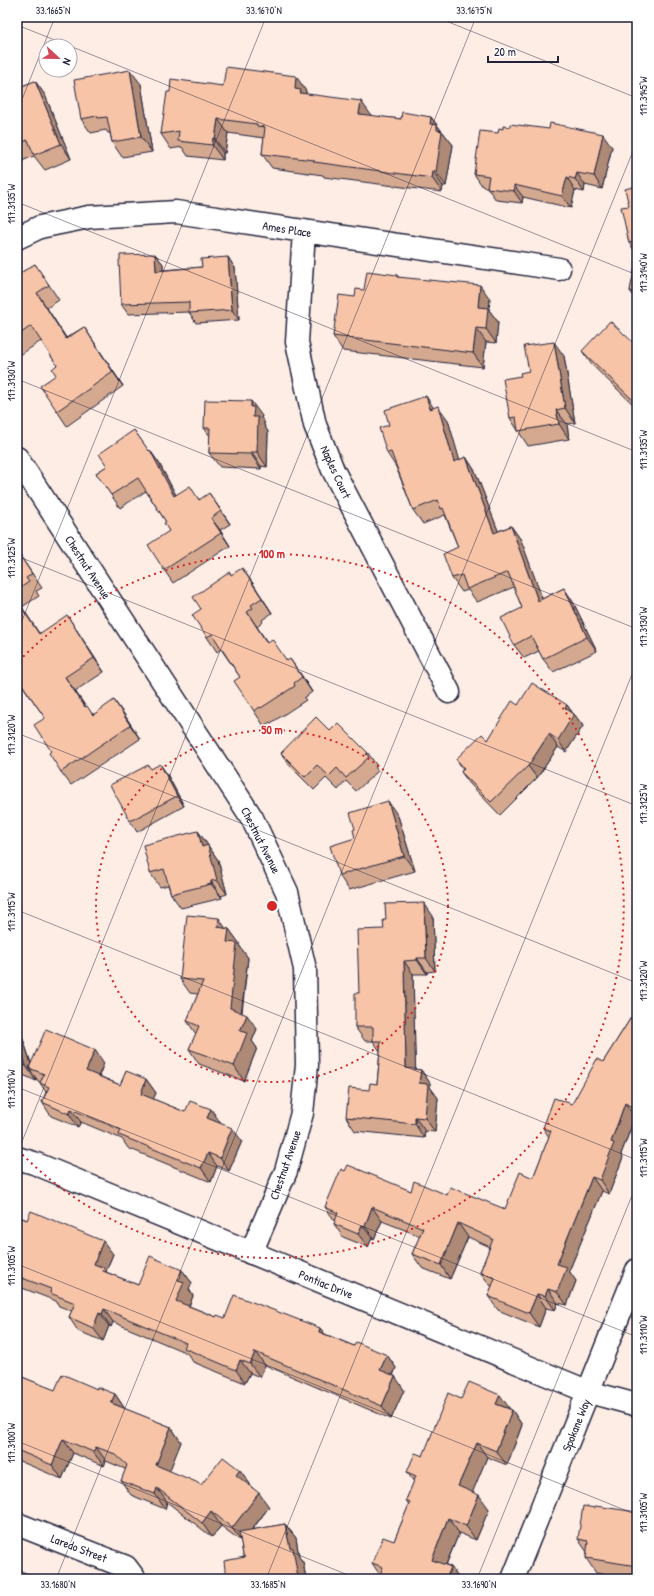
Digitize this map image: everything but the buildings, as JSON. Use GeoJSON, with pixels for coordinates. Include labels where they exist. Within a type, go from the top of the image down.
{"type":"FeatureCollection","features":[{"type":"Feature","properties":{"kind":"street","name":"Ames Place"},"geometry":{"type":"LineString","coordinates":[[17,238],[40,227],[89,217],[176,212],[559,270]]}},
{"type":"Feature","properties":{"kind":"street","name":"Naples Court"},"geometry":{"type":"LineString","coordinates":[[304,231],[297,342],[315,425],[333,470],[449,692]]}},
{"type":"Feature","properties":{"kind":"street","name":"Chestnut Avenue"},"geometry":{"type":"LineString","coordinates":[[17,458],[252,818],[287,892],[305,969],[307,1064],[302,1113],[286,1171],[251,1253]]}},
{"type":"Feature","properties":{"kind":"street","name":"Pontiac Drive"},"geometry":{"type":"LineString","coordinates":[[17,1158],[34,1163],[589,1392],[637,1405]]}},
{"type":"Feature","properties":{"kind":"street","name":"Spokane Way"},"geometry":{"type":"LineString","coordinates":[[513,1579],[637,1270]]}},
{"type":"Feature","properties":{"kind":"street","name":"Laredo Street"},"geometry":{"type":"LineString","coordinates":[[17,1524],[126,1567],[135,1579]]}}]}
